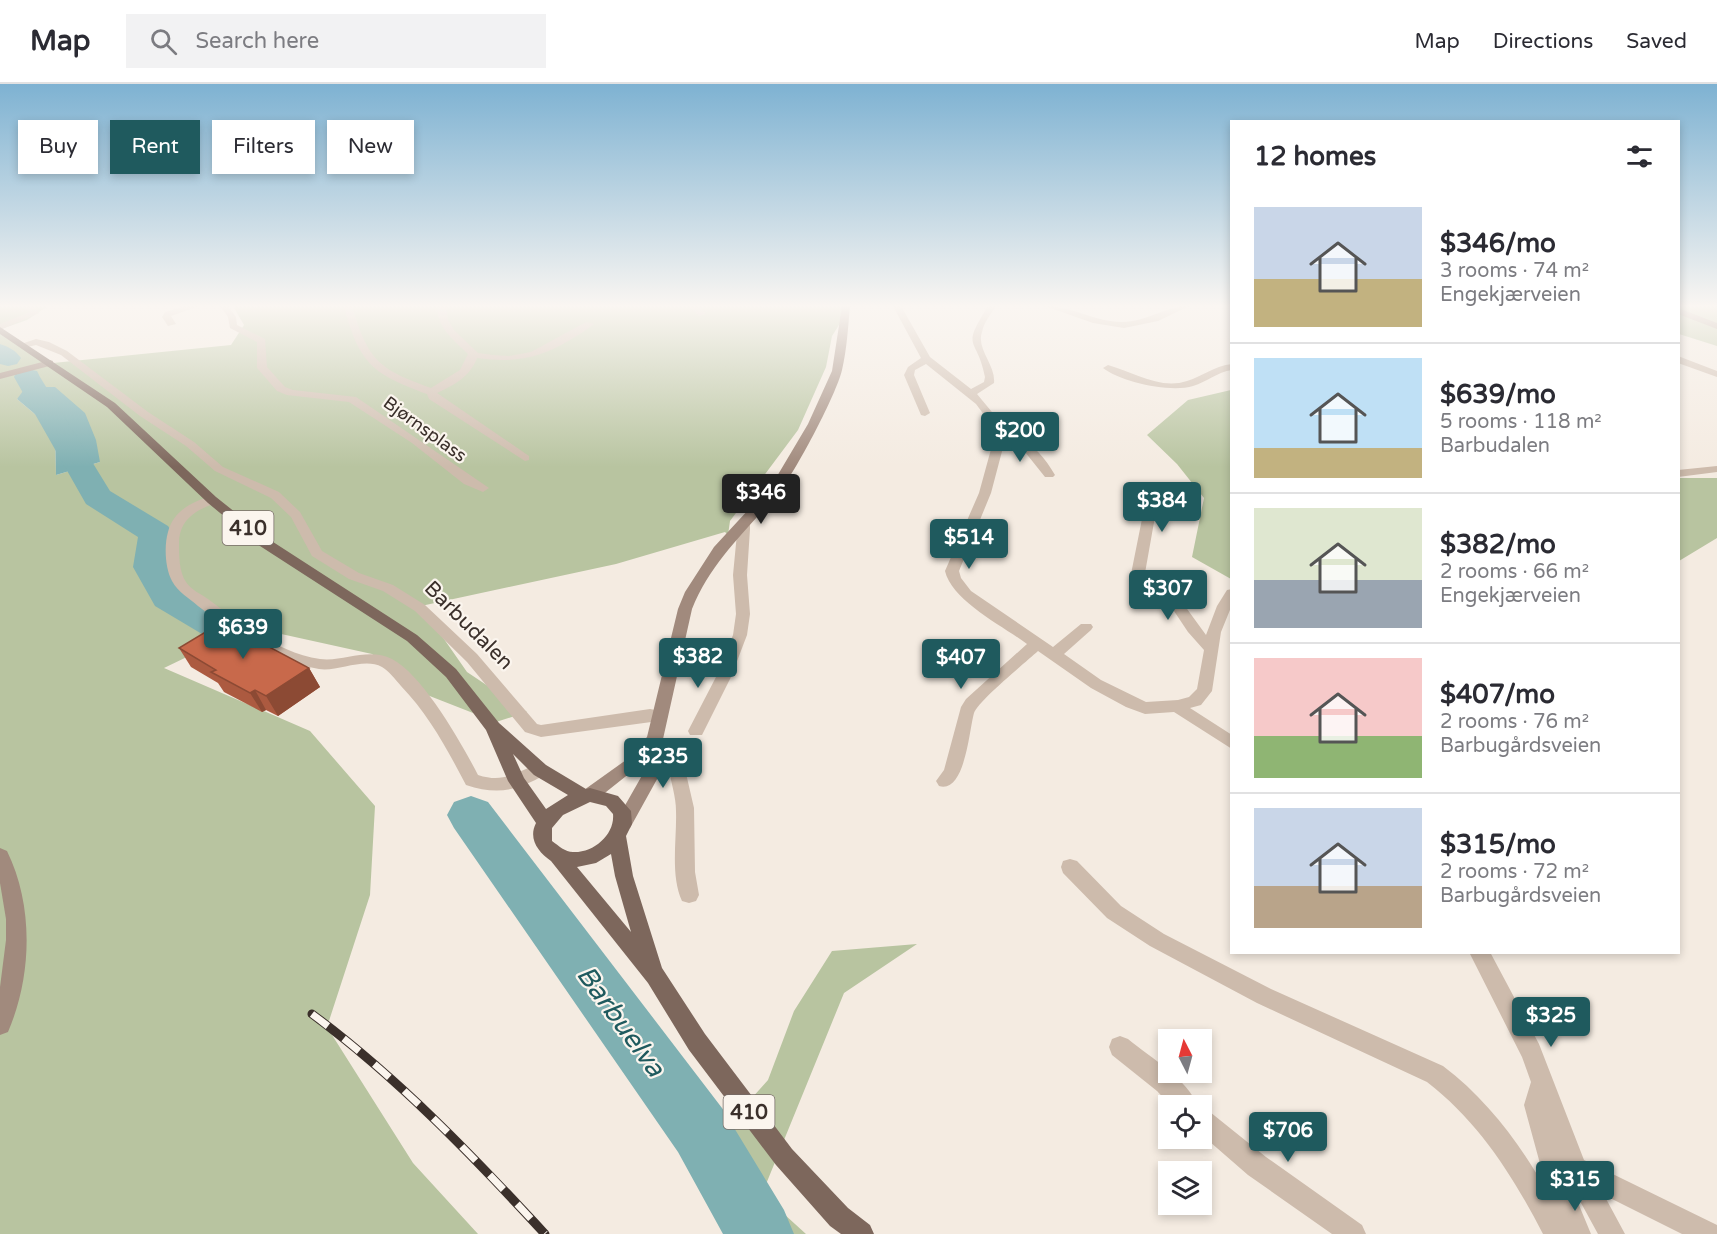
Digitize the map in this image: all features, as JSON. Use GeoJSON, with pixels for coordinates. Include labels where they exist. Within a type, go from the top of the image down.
{"type":"FeatureCollection","features":[{"type":"Feature","properties":{"kind":"main road","name":"Barbudalen"},"geometry":{"type":"LineString","coordinates":[[46,360],[111,405],[212,500],[265,543],[411,638],[451,673],[493,726],[540,770],[586,795]]}},
{"type":"Feature","properties":{"kind":"main road","name":"Barbudalen"},"geometry":{"type":"LineString","coordinates":[[493,726],[517,782],[545,822]]}},
{"type":"Feature","properties":{"kind":"main road"},"geometry":{"type":"LineString","coordinates":[[545,822],[554,810],[567,801],[586,795]]}},
{"type":"Feature","properties":{"kind":"main road","name":"410"},"geometry":{"type":"LineString","coordinates":[[586,795],[604,796],[615,802],[622,812],[624,876],[655,976]]}},
{"type":"Feature","properties":{"kind":"main road","name":"410"},"geometry":{"type":"LineString","coordinates":[[545,822],[542,836],[547,848],[558,857],[655,976],[697,1042],[784,1157],[839,1217],[861,1234]]}},
{"type":"Feature","properties":{"kind":"main road"},"geometry":{"type":"LineString","coordinates":[[558,857],[574,860],[591,857],[606,849],[621,831]]}},
{"type":"Feature","properties":{"kind":"street"},"geometry":{"type":"LineString","coordinates":[[0,369],[42,360]]}},
{"type":"Feature","properties":{"kind":"street"},"geometry":{"type":"LineString","coordinates":[[0,376],[43,360]]}},
{"type":"Feature","properties":{"kind":"street","name":"Barbudalen"},"geometry":{"type":"LineString","coordinates":[[73,360],[144,414],[190,444],[219,469],[275,495],[296,515],[317,553],[354,576],[388,588],[420,608],[472,658],[531,728],[541,731],[650,715],[660,716]]}},
{"type":"Feature","properties":{"kind":"street","name":"Bjørnsplass"},"geometry":{"type":"LineString","coordinates":[[262,360],[262,369],[281,389],[291,393],[352,399],[416,441],[468,481],[483,488]]}},
{"type":"Feature","properties":{"kind":"street"},"geometry":{"type":"LineString","coordinates":[[369,360],[380,368],[432,392],[433,397],[454,412],[525,458]]}},
{"type":"Feature","properties":{"kind":"street"},"geometry":{"type":"LineString","coordinates":[[432,392],[458,378],[471,360]]}},
{"type":"Feature","properties":{"kind":"street"},"geometry":{"type":"LineString","coordinates":[[621,831],[652,772],[660,716],[685,609],[692,592],[719,550],[778,485],[813,424],[837,371],[839,360]]}},
{"type":"Feature","properties":{"kind":"street"},"geometry":{"type":"LineString","coordinates":[[924,413],[909,375],[911,369],[925,360]]}},
{"type":"Feature","properties":{"kind":"street"},"geometry":{"type":"LineString","coordinates":[[927,360],[980,402],[1002,431],[985,493],[952,571],[954,579],[966,594],[1096,684],[1145,708],[1178,706],[1195,701],[1204,691],[1210,649],[1224,606],[1230,596]]}},
{"type":"Feature","properties":{"kind":"street"},"geometry":{"type":"LineString","coordinates":[[970,394],[989,383],[991,376],[983,360]]}},
{"type":"Feature","properties":{"kind":"street"},"geometry":{"type":"LineString","coordinates":[[1680,360],[1717,374]]}},
{"type":"Feature","properties":{"kind":"street"},"geometry":{"type":"LineString","coordinates":[[1108,368],[1158,384],[1177,387],[1197,381],[1215,369],[1230,367]]}},
{"type":"Feature","properties":{"kind":"street"},"geometry":{"type":"LineString","coordinates":[[1001,436],[1017,440],[1045,467],[1049,475]]}},
{"type":"Feature","properties":{"kind":"street"},"geometry":{"type":"LineString","coordinates":[[1680,474],[1717,470]]}},
{"type":"Feature","properties":{"kind":"street"},"geometry":{"type":"LineString","coordinates":[[1153,495],[1138,574],[1177,605],[1193,630],[1210,649]]}},
{"type":"Feature","properties":{"kind":"street"},"geometry":{"type":"LineString","coordinates":[[212,500],[190,508],[181,515],[173,530],[173,561],[182,586],[234,626],[297,658],[321,664],[367,660],[380,660],[390,664],[423,698],[442,723],[472,780],[492,787],[504,786],[540,770]]}},
{"type":"Feature","properties":{"kind":"street"},"geometry":{"type":"LineString","coordinates":[[696,731],[730,662],[741,632],[743,617],[740,570],[745,540],[744,523]]}},
{"type":"Feature","properties":{"kind":"street"},"geometry":{"type":"LineString","coordinates":[[1054,655],[1086,627]]}},
{"type":"Feature","properties":{"kind":"street"},"geometry":{"type":"LineString","coordinates":[[945,781],[951,772],[967,711],[972,703],[1037,643]]}},
{"type":"Feature","properties":{"kind":"street"},"geometry":{"type":"LineString","coordinates":[[1178,706],[1182,711],[1230,742]]}},
{"type":"Feature","properties":{"kind":"street"},"geometry":{"type":"LineString","coordinates":[[586,795],[632,764],[655,739]]}},
{"type":"Feature","properties":{"kind":"street"},"geometry":{"type":"LineString","coordinates":[[677,770],[686,808],[686,872],[689,895]]}},
{"type":"Feature","properties":{"kind":"street"},"geometry":{"type":"LineString","coordinates":[[0,856],[10,878],[19,935],[11,991],[0,1025]]}},
{"type":"Feature","properties":{"kind":"street"},"geometry":{"type":"LineString","coordinates":[[1070,867],[1114,912],[1157,940],[1264,996],[1435,1074],[1454,1086],[1489,1124],[1541,1204],[1556,1234]]}},
{"type":"Feature","properties":{"kind":"street"},"geometry":{"type":"LineString","coordinates":[[1480,954],[1531,1052],[1575,1168],[1612,1234]]}},
{"type":"Feature","properties":{"kind":"street"},"geometry":{"type":"LineString","coordinates":[[1120,1047],[1176,1095]]}},
{"type":"Feature","properties":{"kind":"street"},"geometry":{"type":"LineString","coordinates":[[1542,1082],[1535,1105],[1561,1196],[1578,1234]]}},
{"type":"Feature","properties":{"kind":"street"},"geometry":{"type":"LineString","coordinates":[[1212,1128],[1257,1166],[1353,1234]]}},
{"type":"Feature","properties":{"kind":"street"},"geometry":{"type":"LineString","coordinates":[[1575,1168],[1709,1234]]}},
{"type":"Feature","properties":{"kind":"green space"},"geometry":{"type":"Polygon","coordinates":[[[0,360],[48,360],[53,363],[86,360],[827,360],[798,430],[730,521],[728,535],[725,532],[616,564],[421,606],[467,672],[527,712],[496,722],[422,693],[372,654],[249,627],[164,668],[310,731],[375,806],[370,895],[327,1027],[413,1163],[478,1234],[0,1234],[0,360]],[[35,387],[17,399],[55,431],[56,475],[100,462],[35,387]]]}},
{"type":"Feature","properties":{"kind":"green space"},"geometry":{"type":"Polygon","coordinates":[[[1230,390],[1230,578],[1192,557],[1204,498],[1177,464],[1147,435],[1188,400],[1230,390]]]}},
{"type":"Feature","properties":{"kind":"green space"},"geometry":{"type":"Polygon","coordinates":[[[1680,478],[1717,478],[1717,538],[1680,560],[1680,478]]]}},
{"type":"Feature","properties":{"kind":"green space"},"geometry":{"type":"Polygon","coordinates":[[[917,944],[844,993],[762,1194],[806,1234],[738,1234],[697,1159],[768,1080],[794,1011],[832,951],[917,944]]]}},
{"type":"Feature","properties":{"kind":"water"},"geometry":{"type":"Polygon","coordinates":[[[35,387],[55,387],[85,413],[96,440],[100,462],[56,475],[55,431],[17,399],[23,391],[35,387]]]}},
{"type":"Feature","properties":{"kind":"building"},"geometry":{"type":"Polygon","coordinates":[[[222,622],[309,668],[266,696],[255,690],[250,693],[211,672],[216,670],[179,648],[222,622]]]}},
{"type":"Feature","properties":{"kind":"waterway","name":"Barbuelva"},"geometry":{"type":"LineString","coordinates":[[27,377],[98,497],[156,533],[151,567],[168,598],[263,653]]}},
{"type":"Feature","properties":{"kind":"waterway","name":"Barbuelva"},"geometry":{"type":"LineString","coordinates":[[471,815],[700,1130],[760,1234]]}},
{"type":"Feature","properties":{"kind":"railway"},"geometry":{"type":"LineString","coordinates":[[312,1014],[374,1064],[433,1118],[545,1234]]}}]}
